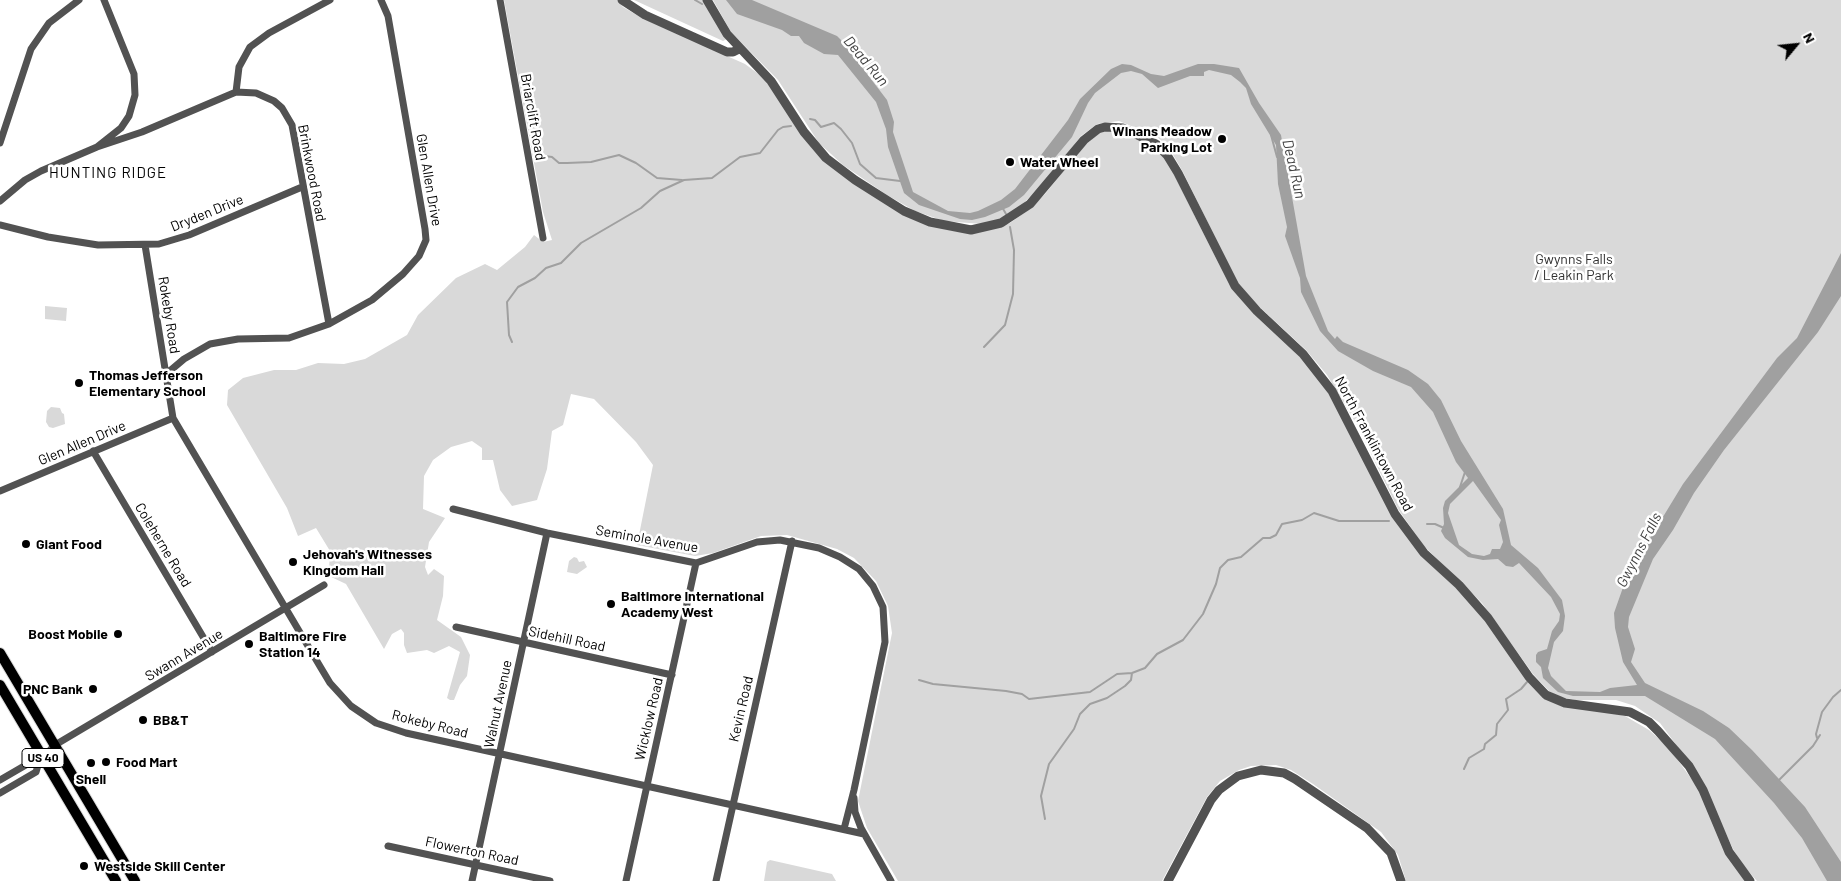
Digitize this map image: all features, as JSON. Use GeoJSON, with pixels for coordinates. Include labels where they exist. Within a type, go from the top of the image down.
{"type":"FeatureCollection","features":[{"type":"Feature","properties":{"kind":"main road","name":"US 40"},"geometry":{"type":"LineString","coordinates":[[0,653],[135,881]]}},
{"type":"Feature","properties":{"kind":"main road","name":"US 40"},"geometry":{"type":"LineString","coordinates":[[0,685],[42,761],[116,881]]}},
{"type":"Feature","properties":{"kind":"street"},"geometry":{"type":"LineString","coordinates":[[0,143],[31,49],[49,23],[79,0]]}},
{"type":"Feature","properties":{"kind":"street"},"geometry":{"type":"LineString","coordinates":[[97,147],[121,128],[129,116],[135,95],[130,62],[104,0]]}},
{"type":"Feature","properties":{"kind":"street"},"geometry":{"type":"LineString","coordinates":[[0,201],[25,180],[41,170],[97,147],[142,132],[236,92],[239,67],[250,47],[269,33],[330,0]]}},
{"type":"Feature","properties":{"kind":"street","name":"Glen Allen Drive"},"geometry":{"type":"LineString","coordinates":[[165,375],[184,359],[210,344],[238,338],[289,338],[329,324],[372,300],[403,274],[419,256],[426,240],[388,16],[381,0]]}},
{"type":"Feature","properties":{"kind":"street","name":"Briarclift Road"},"geometry":{"type":"LineString","coordinates":[[500,0],[543,238]]}},
{"type":"Feature","properties":{"kind":"street"},"geometry":{"type":"LineString","coordinates":[[622,0],[645,15],[727,52],[737,47]]}},
{"type":"Feature","properties":{"kind":"street","name":"North Franklintown Road"},"geometry":{"type":"LineString","coordinates":[[707,0],[715,17],[737,47],[778,90],[804,132],[826,158],[854,180],[904,211],[948,227],[980,229],[1002,223],[1012,217],[1030,204],[1084,140],[1098,129],[1105,127],[1123,128],[1141,135],[1156,144],[1167,155],[1178,173],[1235,286],[1257,312],[1303,354],[1332,391],[1395,514],[1424,554],[1459,585],[1488,618],[1529,677],[1546,695],[1565,703],[1630,712],[1648,722],[1662,735],[1688,766],[1703,790],[1729,852],[1750,881]]}},
{"type":"Feature","properties":{"kind":"street","name":"Brinkwood Road"},"geometry":{"type":"LineString","coordinates":[[236,92],[266,96],[282,108],[292,125],[302,187],[329,324]]}},
{"type":"Feature","properties":{"kind":"street","name":"Dryden Drive"},"geometry":{"type":"LineString","coordinates":[[0,225],[98,245],[159,244],[189,235],[302,187]]}},
{"type":"Feature","properties":{"kind":"street","name":"Rokeby Road"},"geometry":{"type":"LineString","coordinates":[[145,245],[173,418],[330,683],[341,696],[363,715],[390,729],[864,834]]}},
{"type":"Feature","properties":{"kind":"street","name":"Glen Allen Drive"},"geometry":{"type":"LineString","coordinates":[[0,491],[173,418]]}},
{"type":"Feature","properties":{"kind":"street","name":"Coleherne Road"},"geometry":{"type":"LineString","coordinates":[[92,451],[212,652]]}},
{"type":"Feature","properties":{"kind":"street","name":"Seminole Avenue"},"geometry":{"type":"LineString","coordinates":[[454,509],[547,532],[696,563],[757,542],[780,540],[819,548],[849,562],[867,577],[883,607],[885,642],[844,829]]}},
{"type":"Feature","properties":{"kind":"street","name":"Walnut Avenue"},"geometry":{"type":"LineString","coordinates":[[472,881],[547,532]]}},
{"type":"Feature","properties":{"kind":"street","name":"Kevin Road"},"geometry":{"type":"LineString","coordinates":[[716,881],[792,542]]}},
{"type":"Feature","properties":{"kind":"street","name":"Wicklow Road"},"geometry":{"type":"LineString","coordinates":[[626,881],[696,563]]}},
{"type":"Feature","properties":{"kind":"street","name":"Swann Avenue"},"geometry":{"type":"LineString","coordinates":[[55,745],[324,584]]}},
{"type":"Feature","properties":{"kind":"street","name":"Sidehill Road"},"geometry":{"type":"LineString","coordinates":[[456,627],[672,675]]}},
{"type":"Feature","properties":{"kind":"street"},"geometry":{"type":"LineString","coordinates":[[0,794],[36,772],[55,745]]}},
{"type":"Feature","properties":{"kind":"street"},"geometry":{"type":"LineString","coordinates":[[0,780],[31,762],[42,761]]}},
{"type":"Feature","properties":{"kind":"street"},"geometry":{"type":"LineString","coordinates":[[1168,881],[1218,790],[1238,776],[1261,770],[1284,773],[1295,779],[1367,828],[1391,853],[1400,881]]}},
{"type":"Feature","properties":{"kind":"street"},"geometry":{"type":"LineString","coordinates":[[854,790],[855,812],[864,834],[892,881]]}},
{"type":"Feature","properties":{"kind":"street","name":"Flowerton Road"},"geometry":{"type":"LineString","coordinates":[[388,846],[550,881]]}},
{"type":"Feature","properties":{"kind":"green space"},"geometry":{"type":"Polygon","coordinates":[[[504,0],[617,0],[623,7],[642,18],[745,64],[764,78],[814,150],[932,226],[954,231],[977,233],[1010,223],[1045,194],[1083,147],[1099,133],[1112,130],[1130,133],[1156,148],[1168,162],[1229,284],[1320,378],[1395,517],[1480,612],[1544,697],[1625,716],[1649,730],[1669,748],[1698,788],[1748,881],[1406,881],[1398,855],[1381,832],[1313,784],[1291,770],[1276,765],[1251,766],[1239,770],[1220,781],[1207,797],[1162,881],[898,881],[867,828],[858,801],[892,633],[888,606],[876,581],[854,558],[837,549],[787,535],[761,536],[713,553],[695,556],[637,545],[653,465],[636,442],[594,399],[571,394],[563,425],[552,431],[547,469],[537,500],[512,506],[500,490],[493,460],[482,460],[482,448],[472,441],[451,447],[433,460],[424,476],[423,509],[445,518],[429,542],[425,567],[428,575],[434,569],[444,576],[443,596],[437,620],[461,637],[470,655],[467,676],[460,685],[454,700],[447,698],[460,652],[449,646],[434,653],[427,650],[407,653],[404,645],[404,633],[401,629],[392,634],[384,649],[346,584],[327,575],[330,551],[316,528],[298,536],[287,508],[227,405],[228,390],[243,378],[274,370],[296,370],[318,363],[344,364],[365,359],[407,335],[418,315],[456,278],[485,264],[497,270],[525,247],[534,235],[543,242],[552,240],[543,212],[504,0]]]}},
{"type":"Feature","properties":{"kind":"green space"},"geometry":{"type":"Polygon","coordinates":[[[634,0],[704,0],[727,39],[723,41],[634,0]]]}},
{"type":"Feature","properties":{"kind":"green space","name":"Gwynns Falls / Leakin Park"},"geometry":{"type":"Polygon","coordinates":[[[713,0],[1841,0],[1841,881],[1757,881],[1742,864],[1733,849],[1700,777],[1660,723],[1635,706],[1616,700],[1576,700],[1560,697],[1549,691],[1533,674],[1482,603],[1424,546],[1398,509],[1357,425],[1327,375],[1306,350],[1251,299],[1237,282],[1183,172],[1168,146],[1157,137],[1119,121],[1097,124],[1081,136],[1045,181],[1019,208],[999,220],[982,224],[944,221],[915,211],[887,195],[843,165],[819,143],[778,80],[731,32],[713,0]]]}},
{"type":"Feature","properties":{"kind":"green space"},"geometry":{"type":"Polygon","coordinates":[[[45,306],[67,308],[66,321],[45,319],[45,306]]]}},
{"type":"Feature","properties":{"kind":"green space"},"geometry":{"type":"Polygon","coordinates":[[[51,407],[60,408],[64,414],[65,424],[53,428],[49,427],[46,422],[47,411],[51,407]]]}},
{"type":"Feature","properties":{"kind":"green space"},"geometry":{"type":"Polygon","coordinates":[[[574,557],[579,562],[584,561],[587,567],[577,574],[567,572],[569,561],[574,557]]]}},
{"type":"Feature","properties":{"kind":"green space"},"geometry":{"type":"Polygon","coordinates":[[[770,860],[832,874],[836,881],[764,881],[767,862],[770,860]]]}},
{"type":"Feature","properties":{"kind":"shaded area"},"geometry":{"type":"Polygon","coordinates":[[[726,0],[752,0],[837,36],[887,100],[894,122],[893,132],[913,192],[948,211],[970,213],[978,211],[1001,200],[1015,189],[1068,120],[1080,99],[1111,69],[1122,64],[1131,65],[1151,74],[1164,76],[1198,64],[1214,64],[1239,68],[1259,103],[1281,135],[1306,276],[1328,331],[1335,339],[1337,336],[1343,342],[1408,370],[1428,384],[1441,400],[1461,441],[1503,509],[1511,545],[1538,568],[1562,600],[1565,616],[1563,631],[1554,642],[1548,668],[1551,676],[1566,691],[1600,692],[1610,688],[1637,685],[1623,662],[1615,628],[1614,613],[1627,576],[1683,484],[1777,358],[1797,338],[1841,253],[1841,296],[1818,332],[1724,450],[1694,493],[1673,530],[1653,559],[1629,617],[1628,627],[1635,649],[1631,662],[1645,683],[1703,711],[1729,728],[1752,750],[1805,807],[1841,862],[1841,881],[1827,881],[1802,838],[1774,803],[1715,739],[1645,696],[1573,696],[1558,692],[1543,678],[1541,667],[1536,662],[1536,655],[1538,652],[1547,649],[1552,631],[1559,621],[1560,614],[1551,597],[1519,563],[1513,567],[1506,566],[1498,559],[1483,560],[1468,557],[1445,538],[1441,531],[1444,524],[1443,508],[1445,501],[1468,478],[1456,462],[1433,412],[1411,387],[1373,371],[1338,351],[1320,331],[1301,292],[1300,278],[1285,236],[1287,227],[1278,184],[1276,145],[1251,104],[1246,88],[1240,82],[1231,75],[1209,70],[1204,72],[1204,76],[1190,76],[1158,88],[1142,74],[1131,71],[1121,73],[1095,93],[1088,103],[1072,137],[1024,195],[1009,207],[985,217],[972,220],[960,219],[919,205],[904,193],[888,147],[886,129],[876,102],[838,55],[824,54],[804,43],[799,36],[791,36],[782,30],[737,14],[726,0]],[[1473,481],[1450,504],[1448,513],[1459,545],[1472,554],[1484,556],[1490,554],[1492,549],[1500,549],[1503,542],[1499,525],[1501,520],[1473,481]]]}},
{"type":"Feature","properties":{"kind":"waterway"},"geometry":{"type":"LineString","coordinates":[[695,0],[702,4]]}},
{"type":"Feature","properties":{"kind":"waterway"},"geometry":{"type":"LineString","coordinates":[[810,119],[815,120],[821,127],[834,123],[841,129],[852,143],[860,164],[876,178],[900,181]]}},
{"type":"Feature","properties":{"kind":"waterway"},"geometry":{"type":"LineString","coordinates":[[512,342],[509,335],[507,302],[518,287],[535,278],[546,268],[561,263],[581,243],[641,208],[660,191],[684,180],[712,178],[740,157],[760,153],[778,130],[791,126]]}},
{"type":"Feature","properties":{"kind":"waterway","name":"Dead Run"},"geometry":{"type":"LineString","coordinates":[[1271,135],[1277,157]]}},
{"type":"Feature","properties":{"kind":"waterway"},"geometry":{"type":"LineString","coordinates":[[545,156],[552,157],[559,163],[567,163],[591,162],[619,155],[636,163],[657,178],[682,180]]}},
{"type":"Feature","properties":{"kind":"waterway"},"geometry":{"type":"LineString","coordinates":[[1002,207],[1006,214]]}},
{"type":"Feature","properties":{"kind":"waterway"},"geometry":{"type":"LineString","coordinates":[[984,347],[1005,325],[1013,294],[1014,250],[1010,227]]}},
{"type":"Feature","properties":{"kind":"waterway","name":"Dead Run"},"geometry":{"type":"LineString","coordinates":[[1460,487],[1465,472]]}},
{"type":"Feature","properties":{"kind":"waterway"},"geometry":{"type":"LineString","coordinates":[[919,680],[933,684],[1006,691],[1022,694],[1029,699],[1090,692],[1117,674],[1132,673],[1145,668],[1157,654],[1183,640],[1203,614],[1216,584],[1220,568],[1228,560],[1241,557],[1263,538],[1270,538],[1276,535],[1282,524],[1302,520],[1314,513],[1339,521],[1389,521]]}},
{"type":"Feature","properties":{"kind":"waterway"},"geometry":{"type":"LineString","coordinates":[[1427,524],[1435,524],[1444,528]]}},
{"type":"Feature","properties":{"kind":"waterway"},"geometry":{"type":"LineString","coordinates":[[1045,819],[1041,796],[1049,764],[1074,729],[1080,714],[1090,704],[1107,698],[1125,686],[1131,680],[1132,673]]}},
{"type":"Feature","properties":{"kind":"waterway"},"geometry":{"type":"LineString","coordinates":[[1464,769],[1469,758],[1484,749],[1485,744],[1496,735],[1497,724],[1508,710],[1506,699],[1521,689],[1527,682]]}},
{"type":"Feature","properties":{"kind":"waterway"},"geometry":{"type":"LineString","coordinates":[[1817,738],[1816,734],[1822,712],[1841,690]]}},
{"type":"Feature","properties":{"kind":"waterway"},"geometry":{"type":"LineString","coordinates":[[1778,781],[1813,746],[1820,735]]}},
{"type":"Feature","properties":{"kind":"place","name":"Winans Meadow Parking Lot"},"geometry":{"type":"Point","coordinates":[1222,139]}},
{"type":"Feature","properties":{"kind":"place","name":"Water Wheel"},"geometry":{"type":"Point","coordinates":[1010,162]}},
{"type":"Feature","properties":{"kind":"place","name":"Thomas Jefferson Elementary School"},"geometry":{"type":"Point","coordinates":[79,383]}},
{"type":"Feature","properties":{"kind":"place","name":"Giant Food"},"geometry":{"type":"Point","coordinates":[26,544]}},
{"type":"Feature","properties":{"kind":"place","name":"Jehovah's Witnesses Kingdom Hall"},"geometry":{"type":"Point","coordinates":[293,562]}},
{"type":"Feature","properties":{"kind":"place","name":"Baltimore International Academy West"},"geometry":{"type":"Point","coordinates":[611,604]}},
{"type":"Feature","properties":{"kind":"place","name":"Boost Mobile"},"geometry":{"type":"Point","coordinates":[118,634]}},
{"type":"Feature","properties":{"kind":"place","name":"Baltimore Fire Station 14"},"geometry":{"type":"Point","coordinates":[249,644]}},
{"type":"Feature","properties":{"kind":"place","name":"PNC Bank"},"geometry":{"type":"Point","coordinates":[93,689]}},
{"type":"Feature","properties":{"kind":"place","name":"BB&T"},"geometry":{"type":"Point","coordinates":[143,720]}},
{"type":"Feature","properties":{"kind":"place","name":"Food Mart"},"geometry":{"type":"Point","coordinates":[106,762]}},
{"type":"Feature","properties":{"kind":"place","name":"Shell"},"geometry":{"type":"Point","coordinates":[91,763]}},
{"type":"Feature","properties":{"kind":"place","name":"Westside Skill Center"},"geometry":{"type":"Point","coordinates":[84,866]}},
{"type":"Feature","properties":{"kind":"district","name":"HUNTING RIDGE"},"geometry":{"type":"Point","coordinates":[108,173]}},
{"type":"Feature","properties":{"kind":"water label","name":"Gwynns Falls"},"geometry":{"type":"Point","coordinates":[1639,550]}}]}
